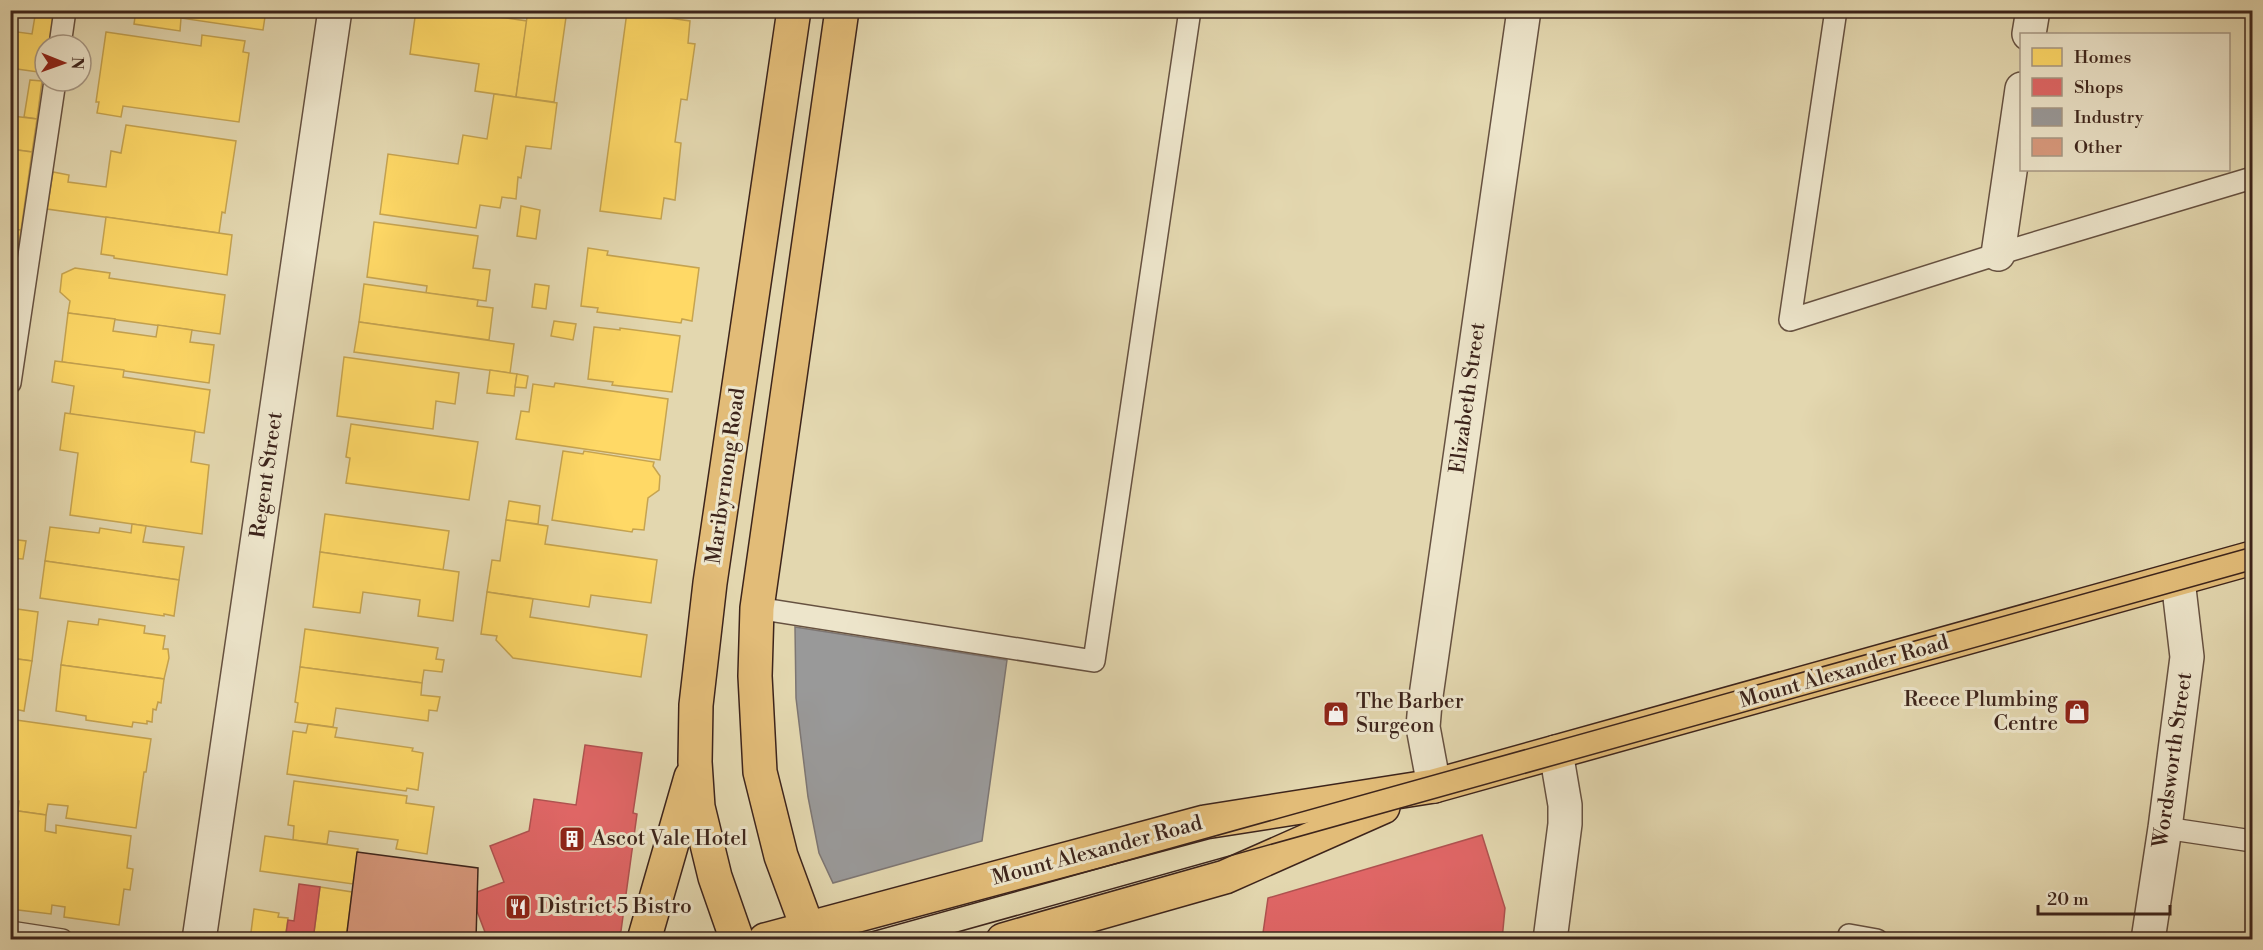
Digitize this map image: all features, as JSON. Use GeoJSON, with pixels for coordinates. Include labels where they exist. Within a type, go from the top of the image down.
{"type":"FeatureCollection","features":[{"type":"Feature","properties":{"kind":"main road","name":"Maribyrnong Road"},"geometry":{"type":"LineString","coordinates":[[737,939],[715,877],[701,819],[695,762],[696,705],[709,595],[794,10]]}},
{"type":"Feature","properties":{"kind":"main road"},"geometry":{"type":"LineString","coordinates":[[809,934],[781,856],[760,772],[755,676],[757,608],[842,10]]}},
{"type":"Feature","properties":{"kind":"main road","name":"Mount Alexander Road"},"geometry":{"type":"LineString","coordinates":[[765,939],[809,934],[1205,822],[1434,786],[2253,558]]}},
{"type":"Feature","properties":{"kind":"main road"},"geometry":{"type":"LineString","coordinates":[[644,939],[695,762]]}},
{"type":"Feature","properties":{"kind":"main road","name":"Mount Alexander Road"},"geometry":{"type":"LineString","coordinates":[[1003,939],[1225,878],[1343,824],[1434,786]]}},
{"type":"Feature","properties":{"kind":"street","name":"Regent Street"},"geometry":{"type":"LineString","coordinates":[[199,939],[334,10]]}},
{"type":"Feature","properties":{"kind":"street","name":"Elizabeth Street"},"geometry":{"type":"LineString","coordinates":[[1434,786],[1423,727],[1425,703],[1524,10]]}},
{"type":"Feature","properties":{"kind":"street"},"geometry":{"type":"LineString","coordinates":[[2029,33],[2032,10]]}},
{"type":"Feature","properties":{"kind":"street"},"geometry":{"type":"LineString","coordinates":[[1998,254],[2020,103]]}},
{"type":"Feature","properties":{"kind":"street","name":"Wordsworth Street"},"geometry":{"type":"LineString","coordinates":[[2148,939],[2187,657],[2178,579]]}},
{"type":"Feature","properties":{"kind":"street"},"geometry":{"type":"LineString","coordinates":[[1550,939],[1565,824],[1565,805],[1556,752]]}},
{"type":"Feature","properties":{"kind":"lane"},"geometry":{"type":"LineString","coordinates":[[62,33],[65,10]]}},
{"type":"Feature","properties":{"kind":"lane"},"geometry":{"type":"LineString","coordinates":[[757,608],[1094,661],[1190,10]]}},
{"type":"Feature","properties":{"kind":"lane"},"geometry":{"type":"LineString","coordinates":[[1836,10],[1790,320],[1998,254],[2253,178]]}},
{"type":"Feature","properties":{"kind":"lane"},"geometry":{"type":"LineString","coordinates":[[10,383],[53,93]]}},
{"type":"Feature","properties":{"kind":"lane"},"geometry":{"type":"LineString","coordinates":[[2165,828],[2253,841]]}},
{"type":"Feature","properties":{"kind":"lane"},"geometry":{"type":"LineString","coordinates":[[10,932],[62,939]]}},
{"type":"Feature","properties":{"kind":"lane"},"geometry":{"type":"LineString","coordinates":[[1848,939],[1849,935],[1877,939]]}},
{"type":"Feature","properties":{"kind":"building: Homes"},"geometry":{"type":"Polygon","coordinates":[[[36,10],[54,10],[51,33],[33,33],[33,71],[10,68],[10,31],[32,34],[36,10]]]}},
{"type":"Feature","properties":{"kind":"building: Homes"},"geometry":{"type":"Polygon","coordinates":[[[136,10],[266,10],[263,30],[181,18],[180,31],[134,24],[136,10]]]}},
{"type":"Feature","properties":{"kind":"building: Homes"},"geometry":{"type":"Polygon","coordinates":[[[416,10],[500,10],[499,17],[527,21],[516,97],[475,91],[479,64],[410,54],[416,10]]]}},
{"type":"Feature","properties":{"kind":"building: Homes"},"geometry":{"type":"Polygon","coordinates":[[[528,10],[567,10],[554,102],[516,97],[528,10]]]}},
{"type":"Feature","properties":{"kind":"building: Homes"},"geometry":{"type":"Polygon","coordinates":[[[627,12],[690,21],[688,43],[695,44],[687,100],[681,99],[675,142],[681,143],[675,200],[664,198],[661,219],[600,211],[627,12]]]}},
{"type":"Feature","properties":{"kind":"building: Homes"},"geometry":{"type":"Polygon","coordinates":[[[106,32],[201,46],[202,35],[245,41],[243,52],[249,53],[239,122],[123,106],[121,117],[97,113],[99,102],[96,102],[106,32]]]}},
{"type":"Feature","properties":{"kind":"building: Homes"},"geometry":{"type":"Polygon","coordinates":[[[30,80],[33,80],[33,93],[40,93],[37,119],[24,117],[30,80]]]}},
{"type":"Feature","properties":{"kind":"building: Homes"},"geometry":{"type":"Polygon","coordinates":[[[494,94],[557,103],[551,149],[526,146],[521,178],[518,177],[516,199],[502,197],[500,208],[480,205],[476,228],[380,214],[388,154],[458,164],[463,135],[487,139],[494,94]]]}},
{"type":"Feature","properties":{"kind":"building: Homes"},"geometry":{"type":"Polygon","coordinates":[[[12,116],[37,119],[32,152],[10,149],[12,116]]]}},
{"type":"Feature","properties":{"kind":"building: Homes"},"geometry":{"type":"Polygon","coordinates":[[[126,125],[236,141],[225,213],[222,212],[219,233],[47,209],[53,172],[69,175],[68,182],[106,187],[111,151],[121,153],[126,125]]]}},
{"type":"Feature","properties":{"kind":"building: Homes"},"geometry":{"type":"Polygon","coordinates":[[[10,149],[32,152],[21,230],[10,229],[10,149]]]}},
{"type":"Feature","properties":{"kind":"building: Homes"},"geometry":{"type":"Polygon","coordinates":[[[521,206],[540,210],[536,239],[517,236],[521,206]]]}},
{"type":"Feature","properties":{"kind":"building: Homes"},"geometry":{"type":"Polygon","coordinates":[[[106,217],[232,235],[227,275],[114,258],[114,256],[101,254],[106,217]]]}},
{"type":"Feature","properties":{"kind":"building: Homes"},"geometry":{"type":"Polygon","coordinates":[[[374,222],[478,236],[473,268],[490,270],[486,301],[426,293],[427,286],[367,277],[374,222]]]}},
{"type":"Feature","properties":{"kind":"building: Homes"},"geometry":{"type":"Polygon","coordinates":[[[10,229],[21,230],[11,302],[10,302],[10,229]]]}},
{"type":"Feature","properties":{"kind":"building: Homes"},"geometry":{"type":"Polygon","coordinates":[[[588,248],[608,251],[607,255],[699,268],[692,321],[682,319],[681,323],[597,312],[598,308],[581,306],[588,248]]]}},
{"type":"Feature","properties":{"kind":"building: Homes"},"geometry":{"type":"Polygon","coordinates":[[[75,268],[110,273],[109,278],[225,295],[220,334],[68,313],[70,301],[60,292],[62,274],[75,268]]]}},
{"type":"Feature","properties":{"kind":"building: Homes"},"geometry":{"type":"Polygon","coordinates":[[[364,284],[478,300],[477,306],[493,308],[489,340],[359,322],[364,284]]]}},
{"type":"Feature","properties":{"kind":"building: Homes"},"geometry":{"type":"Polygon","coordinates":[[[535,284],[549,286],[546,309],[532,307],[535,284]]]}},
{"type":"Feature","properties":{"kind":"building: Homes"},"geometry":{"type":"Polygon","coordinates":[[[68,313],[115,319],[113,331],[156,337],[158,325],[192,330],[190,342],[214,345],[209,383],[62,362],[68,313]]]}},
{"type":"Feature","properties":{"kind":"building: Homes"},"geometry":{"type":"Polygon","coordinates":[[[554,321],[576,324],[573,340],[551,336],[554,321]]]}},
{"type":"Feature","properties":{"kind":"building: Homes"},"geometry":{"type":"Polygon","coordinates":[[[359,322],[514,344],[510,373],[354,352],[359,322]]]}},
{"type":"Feature","properties":{"kind":"building: Homes"},"geometry":{"type":"Polygon","coordinates":[[[594,327],[680,336],[672,392],[612,385],[613,382],[588,379],[594,327]]]}},
{"type":"Feature","properties":{"kind":"building: Homes"},"geometry":{"type":"Polygon","coordinates":[[[344,357],[459,373],[455,404],[436,401],[433,429],[337,416],[344,357]]]}},
{"type":"Feature","properties":{"kind":"building: Homes"},"geometry":{"type":"Polygon","coordinates":[[[55,361],[124,370],[123,377],[210,390],[204,433],[70,414],[74,386],[52,382],[55,361]]]}},
{"type":"Feature","properties":{"kind":"building: Homes"},"geometry":{"type":"Polygon","coordinates":[[[490,370],[517,374],[514,396],[487,393],[490,370]]]}},
{"type":"Feature","properties":{"kind":"building: Homes"},"geometry":{"type":"Polygon","coordinates":[[[517,374],[528,376],[526,388],[515,387],[517,374]]]}},
{"type":"Feature","properties":{"kind":"building: Homes"},"geometry":{"type":"Polygon","coordinates":[[[555,383],[668,399],[660,460],[516,439],[521,411],[529,412],[533,384],[554,387],[555,383]]]}},
{"type":"Feature","properties":{"kind":"building: Homes"},"geometry":{"type":"Polygon","coordinates":[[[65,413],[195,431],[191,462],[209,465],[202,534],[70,515],[78,453],[60,450],[65,413]]]}},
{"type":"Feature","properties":{"kind":"building: Homes"},"geometry":{"type":"Polygon","coordinates":[[[351,424],[478,442],[469,500],[346,483],[350,458],[346,457],[351,424]]]}},
{"type":"Feature","properties":{"kind":"building: Homes"},"geometry":{"type":"Polygon","coordinates":[[[563,451],[583,454],[584,451],[654,462],[653,466],[660,476],[659,490],[648,498],[644,530],[633,529],[632,532],[552,520],[563,451]]]}},
{"type":"Feature","properties":{"kind":"building: Homes"},"geometry":{"type":"Polygon","coordinates":[[[509,501],[540,506],[538,524],[506,520],[509,501]]]}},
{"type":"Feature","properties":{"kind":"building: Homes"},"geometry":{"type":"Polygon","coordinates":[[[325,514],[449,531],[443,570],[320,552],[325,514]]]}},
{"type":"Feature","properties":{"kind":"building: Homes"},"geometry":{"type":"Polygon","coordinates":[[[506,520],[548,526],[545,544],[657,560],[651,603],[591,595],[589,607],[487,592],[492,560],[500,561],[506,520]]]}},
{"type":"Feature","properties":{"kind":"building: Homes"},"geometry":{"type":"Polygon","coordinates":[[[132,524],[146,526],[143,542],[184,547],[179,580],[45,561],[50,527],[99,533],[100,528],[131,533],[132,524]]]}},
{"type":"Feature","properties":{"kind":"building: Homes"},"geometry":{"type":"Polygon","coordinates":[[[10,539],[26,541],[23,559],[10,558],[10,539]]]}},
{"type":"Feature","properties":{"kind":"building: Homes"},"geometry":{"type":"Polygon","coordinates":[[[320,552],[459,572],[453,621],[418,616],[420,600],[363,592],[360,613],[313,607],[320,552]]]}},
{"type":"Feature","properties":{"kind":"building: Homes"},"geometry":{"type":"Polygon","coordinates":[[[45,561],[179,580],[174,616],[40,598],[45,561]]]}},
{"type":"Feature","properties":{"kind":"building: Homes"},"geometry":{"type":"Polygon","coordinates":[[[487,592],[533,599],[530,617],[647,635],[641,677],[513,658],[496,640],[497,636],[481,634],[487,592]]]}},
{"type":"Feature","properties":{"kind":"building: Homes"},"geometry":{"type":"Polygon","coordinates":[[[10,608],[38,612],[32,661],[10,658],[10,608]]]}},
{"type":"Feature","properties":{"kind":"building: Homes"},"geometry":{"type":"Polygon","coordinates":[[[99,619],[145,626],[144,633],[165,636],[163,649],[168,649],[169,658],[164,679],[61,665],[68,621],[98,625],[99,619]]]}},
{"type":"Feature","properties":{"kind":"building: Homes"},"geometry":{"type":"Polygon","coordinates":[[[305,629],[438,648],[436,659],[444,660],[442,672],[424,670],[422,683],[300,667],[305,629]]]}},
{"type":"Feature","properties":{"kind":"building: Homes"},"geometry":{"type":"Polygon","coordinates":[[[10,658],[32,661],[24,711],[10,708],[10,658]]]}},
{"type":"Feature","properties":{"kind":"building: Homes"},"geometry":{"type":"Polygon","coordinates":[[[61,665],[164,679],[161,703],[158,702],[156,710],[153,709],[152,722],[147,721],[147,724],[133,722],[132,727],[86,720],[86,716],[56,711],[61,665]]]}},
{"type":"Feature","properties":{"kind":"building: Homes"},"geometry":{"type":"Polygon","coordinates":[[[300,667],[422,683],[421,695],[440,697],[437,711],[429,710],[428,721],[336,708],[333,727],[295,722],[298,703],[295,702],[300,667]]]}},
{"type":"Feature","properties":{"kind":"building: Homes"},"geometry":{"type":"Polygon","coordinates":[[[16,720],[151,739],[136,828],[66,818],[68,806],[48,804],[46,815],[18,811],[19,801],[10,799],[10,756],[16,720]]]}},
{"type":"Feature","properties":{"kind":"building: Homes"},"geometry":{"type":"Polygon","coordinates":[[[308,724],[337,728],[335,737],[413,748],[412,751],[423,753],[418,790],[407,788],[406,791],[287,774],[293,731],[306,733],[308,724]]]}},
{"type":"Feature","properties":{"kind":"building: Homes"},"geometry":{"type":"Polygon","coordinates":[[[294,781],[407,796],[406,803],[434,807],[427,854],[396,849],[398,840],[329,831],[327,844],[293,840],[294,826],[288,825],[294,781]]]}},
{"type":"Feature","properties":{"kind":"building: Homes"},"geometry":{"type":"Polygon","coordinates":[[[18,811],[46,815],[45,831],[56,833],[56,825],[131,836],[127,868],[133,869],[130,890],[124,889],[119,925],[64,917],[65,907],[52,905],[51,914],[10,909],[10,865],[18,811]]]}},
{"type":"Feature","properties":{"kind":"building: Homes"},"geometry":{"type":"Polygon","coordinates":[[[265,836],[358,849],[353,884],[260,871],[265,836]]]}},
{"type":"Feature","properties":{"kind":"building: Homes"},"geometry":{"type":"Polygon","coordinates":[[[320,887],[352,892],[346,940],[313,940],[320,887]]]}},
{"type":"Feature","properties":{"kind":"building: Homes"},"geometry":{"type":"Polygon","coordinates":[[[254,909],[279,913],[278,917],[288,918],[285,940],[250,940],[254,909]]]}},
{"type":"Feature","properties":{"kind":"building: Shops","name":"Ascot Vale Hotel"},"geometry":{"type":"Polygon","coordinates":[[[585,745],[642,753],[633,813],[637,814],[621,931],[613,940],[488,940],[477,911],[477,892],[504,882],[490,846],[529,831],[534,799],[576,805],[585,745]]]}},
{"type":"Feature","properties":{"kind":"building: Shops"},"geometry":{"type":"Polygon","coordinates":[[[1482,835],[1505,908],[1502,940],[1262,940],[1268,898],[1482,835]]]}},
{"type":"Feature","properties":{"kind":"building: Shops"},"geometry":{"type":"Polygon","coordinates":[[[299,884],[320,887],[313,940],[285,940],[288,920],[294,921],[299,884]]]}},
{"type":"Feature","properties":{"kind":"building: Industry"},"geometry":{"type":"Polygon","coordinates":[[[795,627],[1007,660],[982,841],[833,883],[819,853],[808,797],[796,698],[795,627]]]}},
{"type":"Feature","properties":{"kind":"building: Other"},"geometry":{"type":"Polygon","coordinates":[[[357,852],[478,868],[476,940],[346,940],[357,852]]]}},
{"type":"Feature","properties":{"kind":"tram line"},"geometry":{"type":"LineString","coordinates":[[842,940],[2252,547]]}},
{"type":"Feature","properties":{"kind":"tram line"},"geometry":{"type":"LineString","coordinates":[[929,940],[2252,570]]}},
{"type":"Feature","properties":{"kind":"place","name":"Reece Plumbing Centre"},"geometry":{"type":"Point","coordinates":[2077,712]}},
{"type":"Feature","properties":{"kind":"place","name":"The Barber Surgeon"},"geometry":{"type":"Point","coordinates":[1336,714]}},
{"type":"Feature","properties":{"kind":"place","name":"Ascot Vale Hotel"},"geometry":{"type":"Point","coordinates":[572,839]}},
{"type":"Feature","properties":{"kind":"place","name":"District 5 Bistro"},"geometry":{"type":"Point","coordinates":[518,907]}}]}
